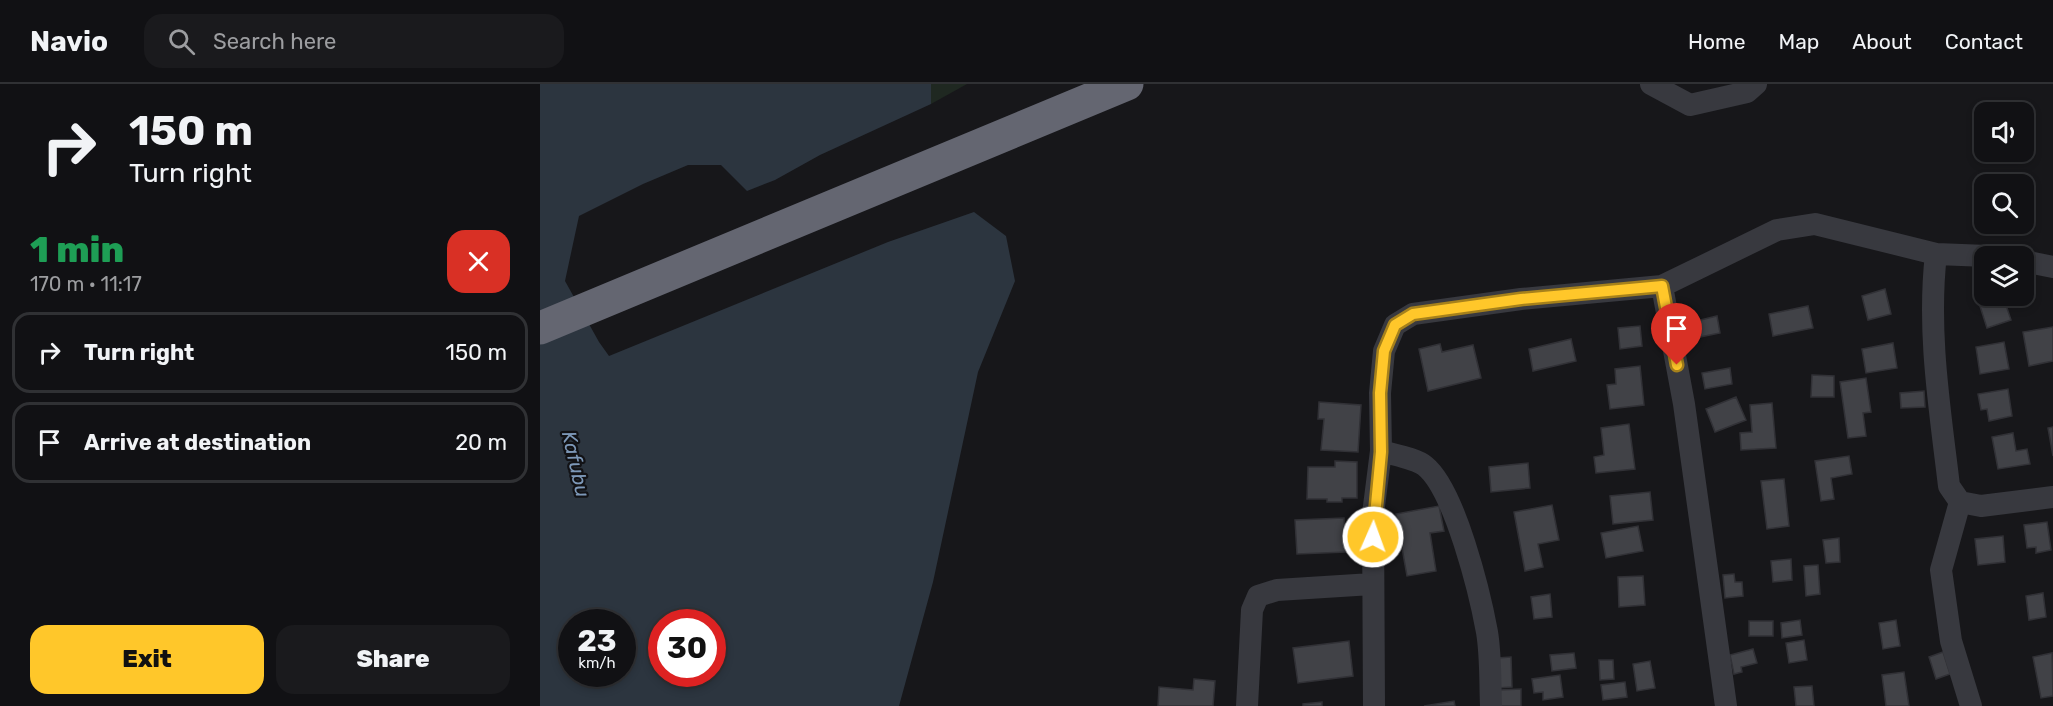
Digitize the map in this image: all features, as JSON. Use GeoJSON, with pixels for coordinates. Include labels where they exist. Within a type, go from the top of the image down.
{"type":"FeatureCollection","features":[{"type":"Feature","properties":{"kind":"highway"},"geometry":{"type":"LineString","coordinates":[[540,328],[1127,84]]}},
{"type":"Feature","properties":{"kind":"street"},"geometry":{"type":"LineString","coordinates":[[1651,84],[1690,105],[1747,92],[1756,84]]}},
{"type":"Feature","properties":{"kind":"street"},"geometry":{"type":"LineString","coordinates":[[1374,706],[1373,514],[1381,452],[1380,393],[1384,351],[1395,325],[1413,314],[1521,299],[1662,286],[1777,230],[1815,224],[1936,254],[1974,255]]}},
{"type":"Feature","properties":{"kind":"street"},"geometry":{"type":"LineString","coordinates":[[1936,254],[1931,295],[1932,331],[1949,486],[1960,502],[1981,507],[2053,496]]}},
{"type":"Feature","properties":{"kind":"street"},"geometry":{"type":"LineString","coordinates":[[2034,263],[2053,267]]}},
{"type":"Feature","properties":{"kind":"street"},"geometry":{"type":"LineString","coordinates":[[1662,286],[1684,404],[1726,706]]}},
{"type":"Feature","properties":{"kind":"street"},"geometry":{"type":"LineString","coordinates":[[1381,452],[1424,465],[1441,485],[1455,517],[1473,574],[1487,634],[1491,706]]}},
{"type":"Feature","properties":{"kind":"street"},"geometry":{"type":"LineString","coordinates":[[1960,502],[1941,570],[1952,641],[1971,706]]}},
{"type":"Feature","properties":{"kind":"street"},"geometry":{"type":"LineString","coordinates":[[1247,706],[1252,610],[1258,596],[1277,590],[1372,584]]}},
{"type":"Feature","properties":{"kind":"shaded area"},"geometry":{"type":"Polygon","coordinates":[[[931,84],[967,84],[931,104],[931,84]]]}},
{"type":"Feature","properties":{"kind":"water","name":"Kafubu"},"geometry":{"type":"Polygon","coordinates":[[[540,84],[931,84],[931,104],[820,155],[775,180],[747,191],[721,165],[688,165],[643,184],[579,216],[565,281],[609,356],[888,242],[974,212],[1006,236],[1015,281],[978,372],[933,582],[899,706],[540,706],[540,84]]]}},
{"type":"Feature","properties":{"kind":"building"},"geometry":{"type":"Polygon","coordinates":[[[1885,289],[1891,314],[1868,320],[1862,296],[1885,289]]]}},
{"type":"Feature","properties":{"kind":"building"},"geometry":{"type":"Polygon","coordinates":[[[1808,306],[1813,328],[1773,336],[1769,314],[1808,306]]]}},
{"type":"Feature","properties":{"kind":"building"},"geometry":{"type":"Polygon","coordinates":[[[1980,306],[2006,306],[2011,320],[1987,328],[1980,306]]]}},
{"type":"Feature","properties":{"kind":"building"},"geometry":{"type":"Polygon","coordinates":[[[1717,316],[1720,333],[1695,338],[1692,322],[1717,316]]]}},
{"type":"Feature","properties":{"kind":"building"},"geometry":{"type":"Polygon","coordinates":[[[1640,326],[1642,346],[1620,349],[1618,328],[1640,326]]]}},
{"type":"Feature","properties":{"kind":"building"},"geometry":{"type":"Polygon","coordinates":[[[2053,327],[2053,361],[2029,366],[2023,332],[2053,327]]]}},
{"type":"Feature","properties":{"kind":"building"},"geometry":{"type":"Polygon","coordinates":[[[1571,339],[1576,361],[1533,371],[1529,349],[1571,339]]]}},
{"type":"Feature","properties":{"kind":"building"},"geometry":{"type":"Polygon","coordinates":[[[2004,342],[2009,369],[1980,374],[1976,347],[2004,342]]]}},
{"type":"Feature","properties":{"kind":"building"},"geometry":{"type":"Polygon","coordinates":[[[1893,343],[1897,368],[1866,373],[1862,349],[1893,343]]]}},
{"type":"Feature","properties":{"kind":"building"},"geometry":{"type":"Polygon","coordinates":[[[1440,344],[1442,352],[1473,345],[1481,378],[1428,391],[1419,349],[1440,344]]]}},
{"type":"Feature","properties":{"kind":"building"},"geometry":{"type":"Polygon","coordinates":[[[1640,366],[1644,405],[1610,409],[1607,385],[1616,384],[1615,369],[1640,366]]]}},
{"type":"Feature","properties":{"kind":"building"},"geometry":{"type":"Polygon","coordinates":[[[1730,368],[1732,384],[1705,389],[1702,373],[1730,368]]]}},
{"type":"Feature","properties":{"kind":"building"},"geometry":{"type":"Polygon","coordinates":[[[1812,375],[1834,376],[1834,397],[1811,397],[1812,375]]]}},
{"type":"Feature","properties":{"kind":"building"},"geometry":{"type":"Polygon","coordinates":[[[1866,378],[1871,412],[1863,413],[1866,436],[1848,438],[1840,382],[1866,378]]]}},
{"type":"Feature","properties":{"kind":"building"},"geometry":{"type":"Polygon","coordinates":[[[2008,389],[2012,416],[1989,421],[1987,409],[1981,410],[1978,394],[2008,389]]]}},
{"type":"Feature","properties":{"kind":"building"},"geometry":{"type":"Polygon","coordinates":[[[1924,391],[1925,407],[1901,408],[1900,393],[1924,391]]]}},
{"type":"Feature","properties":{"kind":"building"},"geometry":{"type":"Polygon","coordinates":[[[1736,397],[1746,420],[1715,432],[1706,409],[1736,397]]]}},
{"type":"Feature","properties":{"kind":"building"},"geometry":{"type":"Polygon","coordinates":[[[1319,402],[1361,405],[1358,452],[1321,450],[1324,419],[1318,419],[1319,402]]]}},
{"type":"Feature","properties":{"kind":"building"},"geometry":{"type":"Polygon","coordinates":[[[1772,403],[1776,448],[1741,450],[1740,433],[1752,432],[1750,405],[1772,403]]]}},
{"type":"Feature","properties":{"kind":"building"},"geometry":{"type":"Polygon","coordinates":[[[1629,424],[1635,469],[1596,473],[1594,457],[1604,455],[1601,428],[1629,424]]]}},
{"type":"Feature","properties":{"kind":"building"},"geometry":{"type":"Polygon","coordinates":[[[2053,427],[2053,456],[2048,428],[2053,427]]]}},
{"type":"Feature","properties":{"kind":"building"},"geometry":{"type":"Polygon","coordinates":[[[2013,433],[2016,451],[2027,449],[2030,464],[1998,469],[1992,437],[2013,433]]]}},
{"type":"Feature","properties":{"kind":"building"},"geometry":{"type":"Polygon","coordinates":[[[1849,456],[1852,474],[1831,478],[1834,499],[1821,501],[1815,461],[1849,456]]]}},
{"type":"Feature","properties":{"kind":"building"},"geometry":{"type":"Polygon","coordinates":[[[1335,461],[1357,462],[1357,498],[1342,498],[1342,502],[1307,499],[1308,467],[1335,467],[1335,461]]]}},
{"type":"Feature","properties":{"kind":"building"},"geometry":{"type":"Polygon","coordinates":[[[1528,463],[1530,488],[1491,492],[1489,467],[1528,463]]]}},
{"type":"Feature","properties":{"kind":"building"},"geometry":{"type":"Polygon","coordinates":[[[1784,479],[1789,526],[1767,529],[1761,481],[1784,479]]]}},
{"type":"Feature","properties":{"kind":"building"},"geometry":{"type":"Polygon","coordinates":[[[1650,492],[1653,520],[1613,524],[1610,496],[1650,492]]]}},
{"type":"Feature","properties":{"kind":"building"},"geometry":{"type":"Polygon","coordinates":[[[1552,505],[1559,540],[1538,544],[1543,567],[1525,571],[1514,512],[1552,505]]]}},
{"type":"Feature","properties":{"kind":"building"},"geometry":{"type":"Polygon","coordinates":[[[1439,506],[1444,531],[1430,533],[1436,571],[1407,576],[1396,514],[1439,506]]]}},
{"type":"Feature","properties":{"kind":"building"},"geometry":{"type":"Polygon","coordinates":[[[1344,518],[1346,552],[1297,554],[1295,520],[1344,518]]]}},
{"type":"Feature","properties":{"kind":"building"},"geometry":{"type":"Polygon","coordinates":[[[2047,522],[2051,550],[2036,553],[2036,547],[2027,548],[2024,525],[2047,522]]]}},
{"type":"Feature","properties":{"kind":"building"},"geometry":{"type":"Polygon","coordinates":[[[1638,526],[1643,551],[1606,558],[1601,533],[1638,526]]]}},
{"type":"Feature","properties":{"kind":"building"},"geometry":{"type":"Polygon","coordinates":[[[2003,536],[2005,562],[1978,565],[1975,539],[2003,536]]]}},
{"type":"Feature","properties":{"kind":"building"},"geometry":{"type":"Polygon","coordinates":[[[1839,538],[1840,562],[1826,563],[1823,540],[1839,538]]]}},
{"type":"Feature","properties":{"kind":"building"},"geometry":{"type":"Polygon","coordinates":[[[1791,559],[1792,580],[1773,582],[1771,561],[1791,559]]]}},
{"type":"Feature","properties":{"kind":"building"},"geometry":{"type":"Polygon","coordinates":[[[1818,565],[1820,594],[1806,596],[1804,566],[1818,565]]]}},
{"type":"Feature","properties":{"kind":"building"},"geometry":{"type":"Polygon","coordinates":[[[1734,574],[1735,582],[1742,582],[1743,596],[1725,598],[1723,575],[1734,574]]]}},
{"type":"Feature","properties":{"kind":"building"},"geometry":{"type":"Polygon","coordinates":[[[1643,576],[1645,605],[1619,607],[1618,577],[1643,576]]]}},
{"type":"Feature","properties":{"kind":"building"},"geometry":{"type":"Polygon","coordinates":[[[2043,593],[2046,617],[2029,620],[2026,596],[2043,593]]]}},
{"type":"Feature","properties":{"kind":"building"},"geometry":{"type":"Polygon","coordinates":[[[1550,594],[1552,617],[1534,619],[1531,597],[1550,594]]]}},
{"type":"Feature","properties":{"kind":"building"},"geometry":{"type":"Polygon","coordinates":[[[1800,620],[1802,635],[1782,638],[1781,623],[1800,620]]]}},
{"type":"Feature","properties":{"kind":"building"},"geometry":{"type":"Polygon","coordinates":[[[1896,620],[1900,646],[1883,649],[1879,623],[1896,620]]]}},
{"type":"Feature","properties":{"kind":"building"},"geometry":{"type":"Polygon","coordinates":[[[1749,621],[1773,621],[1773,636],[1749,636],[1749,621]]]}},
{"type":"Feature","properties":{"kind":"building"},"geometry":{"type":"Polygon","coordinates":[[[1804,640],[1807,660],[1789,663],[1786,643],[1804,640]]]}},
{"type":"Feature","properties":{"kind":"building"},"geometry":{"type":"Polygon","coordinates":[[[1349,641],[1353,676],[1298,683],[1293,648],[1349,641]]]}},
{"type":"Feature","properties":{"kind":"building"},"geometry":{"type":"Polygon","coordinates":[[[1753,649],[1757,663],[1741,667],[1742,672],[1734,674],[1730,655],[1753,649]]]}},
{"type":"Feature","properties":{"kind":"building"},"geometry":{"type":"Polygon","coordinates":[[[1943,652],[1950,674],[1936,679],[1929,657],[1943,652]]]}},
{"type":"Feature","properties":{"kind":"building"},"geometry":{"type":"Polygon","coordinates":[[[1574,653],[1576,668],[1552,671],[1550,655],[1574,653]]]}},
{"type":"Feature","properties":{"kind":"building"},"geometry":{"type":"Polygon","coordinates":[[[2052,653],[2053,696],[2041,698],[2033,657],[2052,653]]]}},
{"type":"Feature","properties":{"kind":"building"},"geometry":{"type":"Polygon","coordinates":[[[1511,657],[1512,687],[1497,688],[1497,658],[1511,657]]]}},
{"type":"Feature","properties":{"kind":"building"},"geometry":{"type":"Polygon","coordinates":[[[1599,660],[1613,660],[1614,679],[1600,680],[1599,660]]]}},
{"type":"Feature","properties":{"kind":"building"},"geometry":{"type":"Polygon","coordinates":[[[1650,661],[1655,688],[1637,691],[1633,664],[1650,661]]]}},
{"type":"Feature","properties":{"kind":"building"},"geometry":{"type":"Polygon","coordinates":[[[1904,672],[1909,706],[1886,706],[1882,675],[1904,672]]]}},
{"type":"Feature","properties":{"kind":"building"},"geometry":{"type":"Polygon","coordinates":[[[1560,675],[1563,697],[1543,700],[1543,692],[1534,693],[1532,679],[1560,675]]]}},
{"type":"Feature","properties":{"kind":"building"},"geometry":{"type":"Polygon","coordinates":[[[1194,679],[1215,681],[1213,706],[1158,706],[1159,687],[1193,690],[1194,679]]]}},
{"type":"Feature","properties":{"kind":"building"},"geometry":{"type":"Polygon","coordinates":[[[1625,682],[1627,697],[1603,700],[1601,685],[1625,682]]]}},
{"type":"Feature","properties":{"kind":"building"},"geometry":{"type":"Polygon","coordinates":[[[1812,686],[1814,706],[1796,706],[1794,687],[1812,686]]]}},
{"type":"Feature","properties":{"kind":"building"},"geometry":{"type":"Polygon","coordinates":[[[1521,689],[1521,706],[1499,706],[1499,690],[1521,689]]]}},
{"type":"Feature","properties":{"kind":"building"},"geometry":{"type":"Polygon","coordinates":[[[1454,701],[1455,706],[1424,706],[1454,701]]]}},
{"type":"Feature","properties":{"kind":"building"},"geometry":{"type":"Polygon","coordinates":[[[1322,702],[1322,706],[1303,706],[1303,704],[1322,702]]]}},
{"type":"Feature","properties":{"kind":"route"},"geometry":{"type":"LineString","coordinates":[[1373,537],[1373,514],[1381,452],[1380,393],[1384,351],[1395,325],[1413,314],[1521,299],[1662,286],[1677,365]]}}]}
